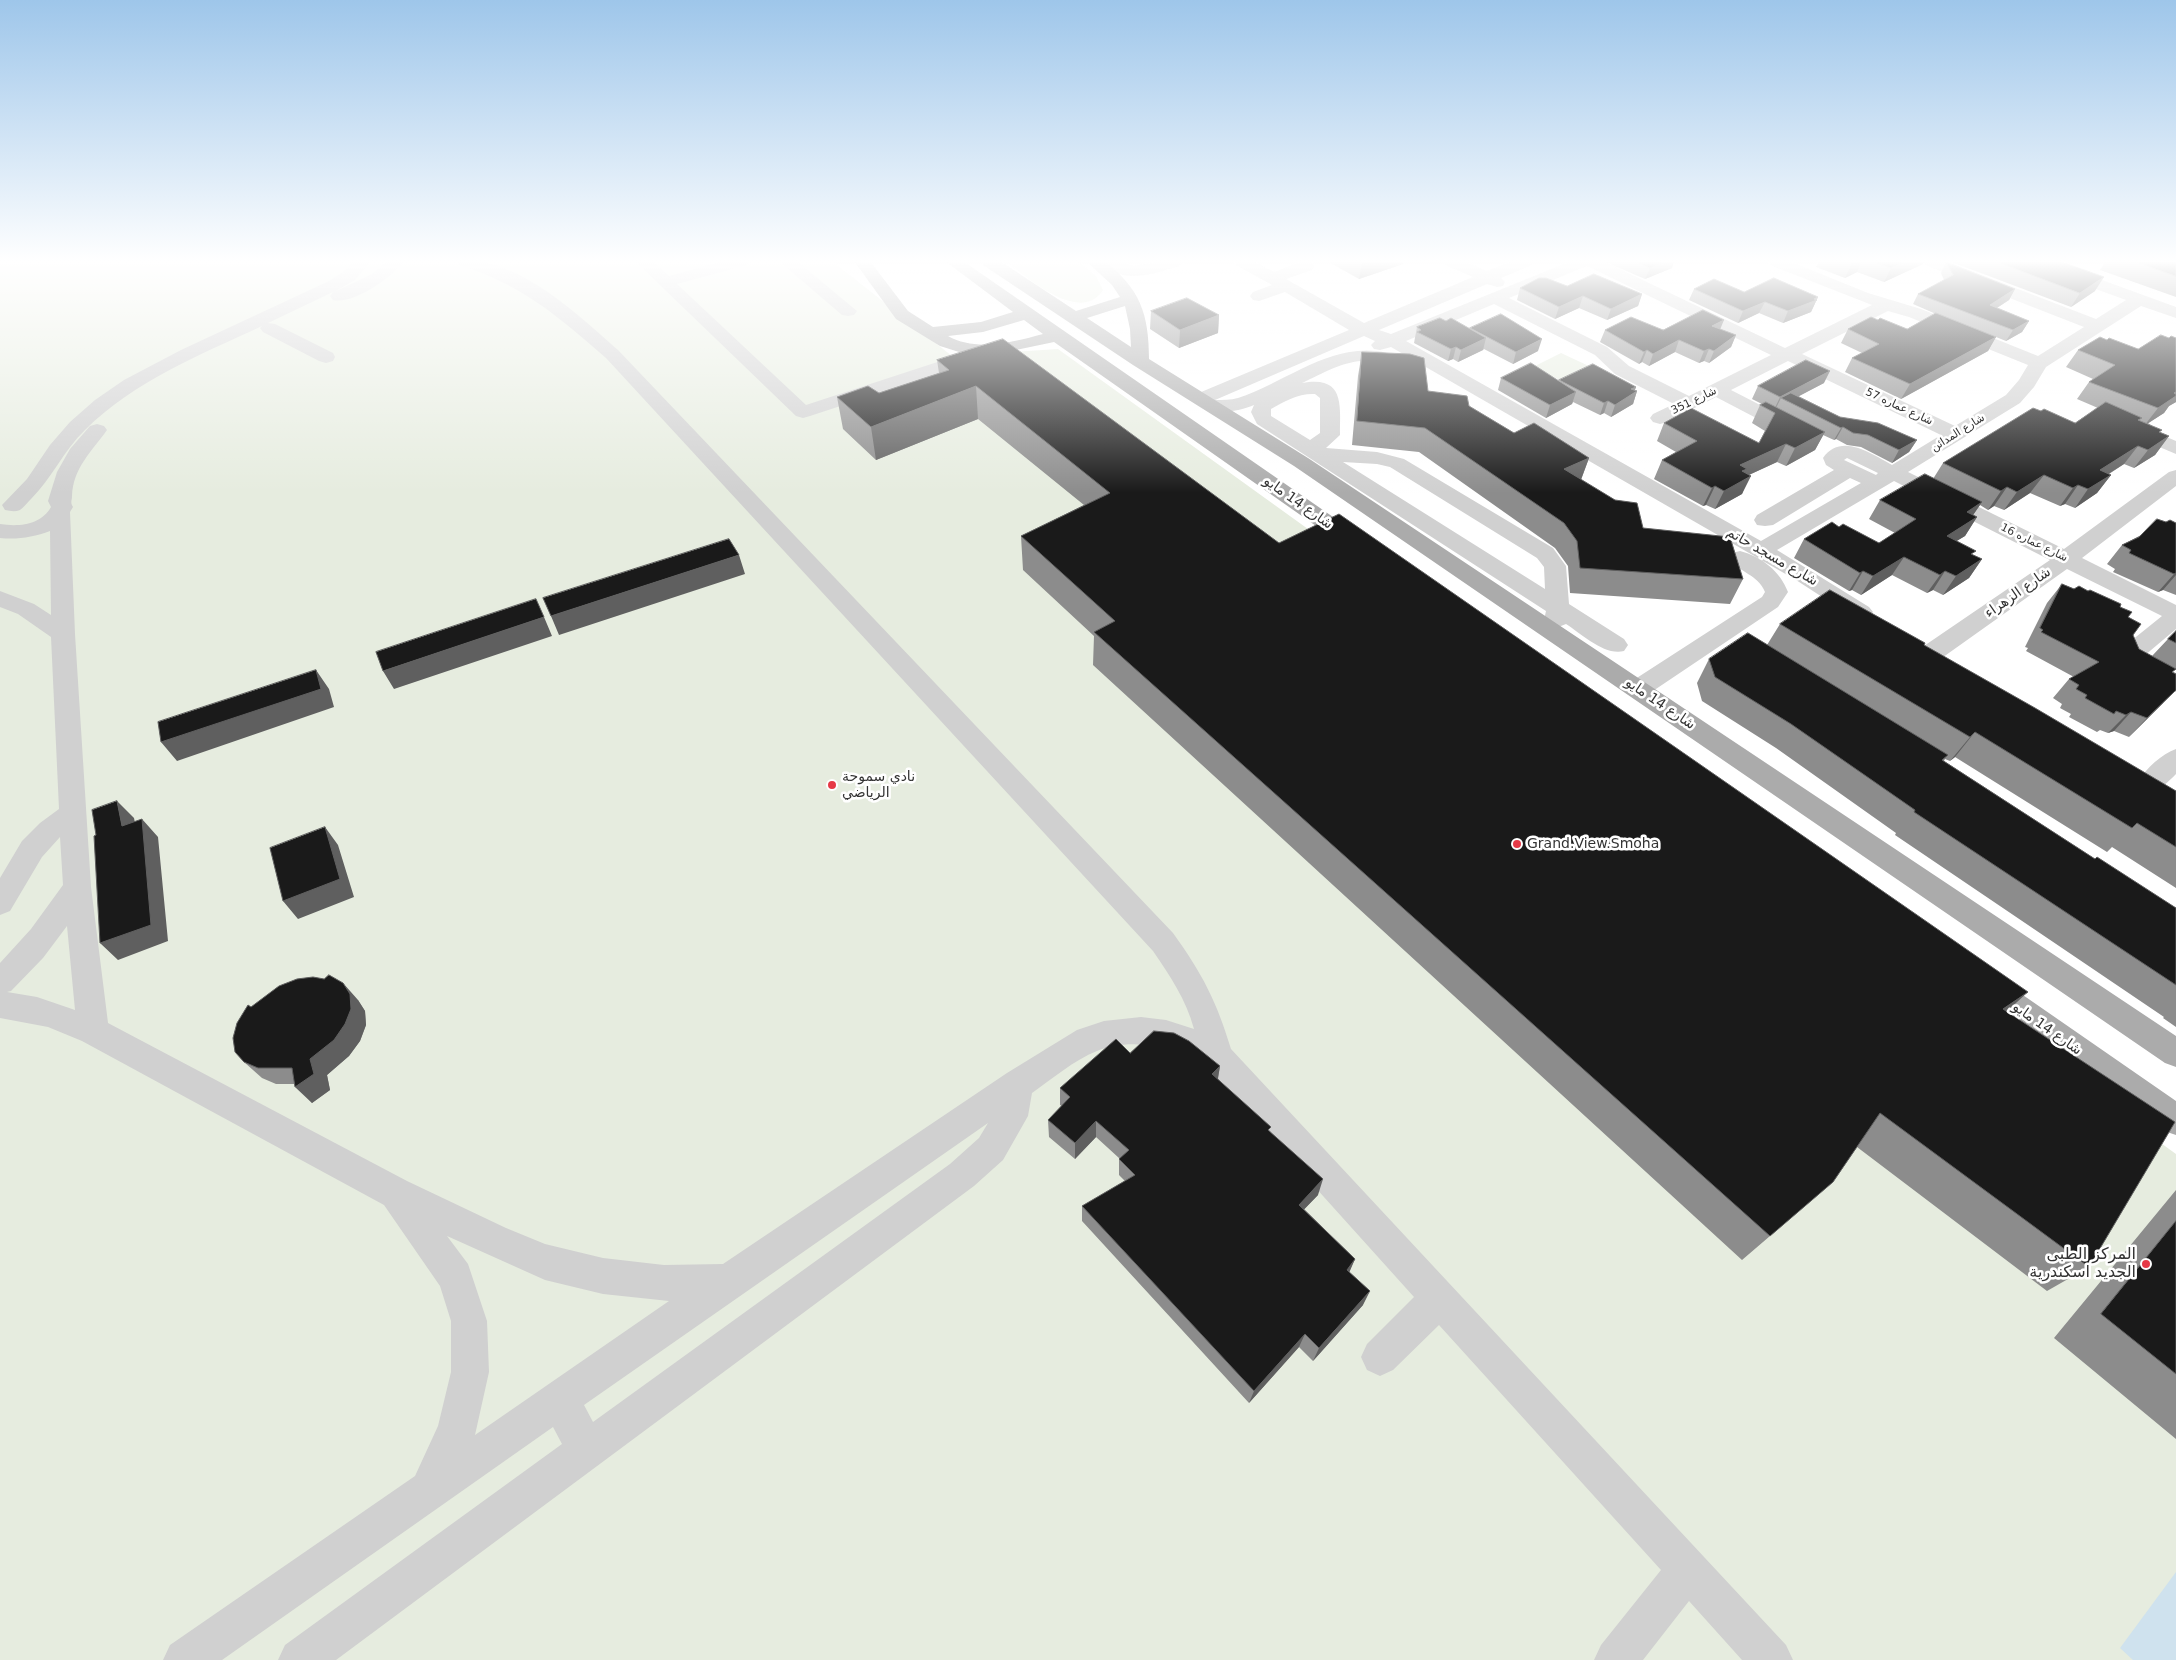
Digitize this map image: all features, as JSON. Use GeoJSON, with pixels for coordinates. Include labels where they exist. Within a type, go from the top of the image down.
{"type":"FeatureCollection","features":[{"type":"Feature","properties":{"kind":"main road"},"geometry":{"type":"LineString","coordinates":[[942,338],[959,347],[992,350],[1026,344],[1038,338]]}},
{"type":"Feature","properties":{"kind":"main road","name":"شارع 14 مايو"},"geometry":{"type":"LineString","coordinates":[[1083,338],[1370,553]]}},
{"type":"Feature","properties":{"kind":"main road","name":"شارع 14 مايو"},"geometry":{"type":"LineString","coordinates":[[1092,338],[1140,361],[1554,619],[1638,689],[2176,1053]]}},
{"type":"Feature","properties":{"kind":"main road"},"geometry":{"type":"LineString","coordinates":[[1140,338],[1140,361]]}},
{"type":"Feature","properties":{"kind":"main road","name":"شارع 14 مايو"},"geometry":{"type":"LineString","coordinates":[[1963,970],[2176,1120]]}},
{"type":"Feature","properties":{"kind":"street"},"geometry":{"type":"LineString","coordinates":[[6,509],[35,483],[57,449],[77,426],[131,375],[187,354],[220,338]]}},
{"type":"Feature","properties":{"kind":"street"},"geometry":{"type":"LineString","coordinates":[[93,1031],[77,887],[63,634],[60,508],[63,482],[79,451],[117,411],[170,375],[247,338]]}},
{"type":"Feature","properties":{"kind":"street"},"geometry":{"type":"LineString","coordinates":[[290,338],[326,357]]}},
{"type":"Feature","properties":{"kind":"street"},"geometry":{"type":"LineString","coordinates":[[593,338],[619,361],[1163,942],[1186,974],[1201,1005],[1216,1056]]}},
{"type":"Feature","properties":{"kind":"street"},"geometry":{"type":"LineString","coordinates":[[726,338],[803,412],[992,350]]}},
{"type":"Feature","properties":{"kind":"street"},"geometry":{"type":"LineString","coordinates":[[1207,402],[1342,338]]}},
{"type":"Feature","properties":{"kind":"street","name":"شارع مسجد حاتم"},"geometry":{"type":"LineString","coordinates":[[1383,338],[1393,341],[1761,550],[1821,586],[1878,624]]}},
{"type":"Feature","properties":{"kind":"street"},"geometry":{"type":"LineString","coordinates":[[1393,341],[1399,338]]}},
{"type":"Feature","properties":{"kind":"street"},"geometry":{"type":"LineString","coordinates":[[1576,338],[1601,351],[1622,370],[1689,404]]}},
{"type":"Feature","properties":{"kind":"street","name":"شارع عماره 57"},"geometry":{"type":"LineString","coordinates":[[1752,338],[1956,434]]}},
{"type":"Feature","properties":{"kind":"street","name":"شارع 351"},"geometry":{"type":"LineString","coordinates":[[1660,418],[1819,338]]}},
{"type":"Feature","properties":{"kind":"street"},"geometry":{"type":"LineString","coordinates":[[1978,338],[2039,363]]}},
{"type":"Feature","properties":{"kind":"street","name":"شارع المدائن"},"geometry":{"type":"LineString","coordinates":[[1761,550],[1885,478],[2013,399],[2027,384],[2039,363],[2078,338]]}},
{"type":"Feature","properties":{"kind":"street"},"geometry":{"type":"LineString","coordinates":[[1207,402],[1240,404],[1342,358],[1358,355],[1375,356],[1391,360],[1759,569],[1773,580],[1777,592],[1770,602],[1638,689]]}},
{"type":"Feature","properties":{"kind":"street"},"geometry":{"type":"LineString","coordinates":[[1716,390],[1804,435]]}},
{"type":"Feature","properties":{"kind":"street"},"geometry":{"type":"LineString","coordinates":[[2110,419],[2176,448]]}},
{"type":"Feature","properties":{"kind":"street"},"geometry":{"type":"LineString","coordinates":[[1284,451],[1312,451],[1377,458],[1397,463],[1545,554],[1555,566],[1554,619]]}},
{"type":"Feature","properties":{"kind":"street"},"geometry":{"type":"LineString","coordinates":[[1312,451],[1554,619],[1616,645]]}},
{"type":"Feature","properties":{"kind":"street","name":"شارع عماره 16"},"geometry":{"type":"LineString","coordinates":[[1765,520],[1837,456],[2066,559],[2176,615]]}},
{"type":"Feature","properties":{"kind":"street","name":"شارع الزهراء"},"geometry":{"type":"LineString","coordinates":[[1910,642],[1938,659],[2066,559],[2171,487]]}},
{"type":"Feature","properties":{"kind":"street"},"geometry":{"type":"LineString","coordinates":[[6,509],[42,498],[55,499],[60,508]]}},
{"type":"Feature","properties":{"kind":"street"},"geometry":{"type":"LineString","coordinates":[[0,532],[32,530],[53,519],[60,508]]}},
{"type":"Feature","properties":{"kind":"street"},"geometry":{"type":"LineString","coordinates":[[0,598],[26,609],[63,634]]}},
{"type":"Feature","properties":{"kind":"street"},"geometry":{"type":"LineString","coordinates":[[2176,615],[2130,655],[2133,662],[2176,684]]}},
{"type":"Feature","properties":{"kind":"street"},"geometry":{"type":"LineString","coordinates":[[1721,636],[1746,651]]}},
{"type":"Feature","properties":{"kind":"street"},"geometry":{"type":"LineString","coordinates":[[2152,781],[2176,759]]}},
{"type":"Feature","properties":{"kind":"street"},"geometry":{"type":"LineString","coordinates":[[0,903],[32,849],[50,830],[73,813]]}},
{"type":"Feature","properties":{"kind":"street"},"geometry":{"type":"LineString","coordinates":[[0,982],[20,964],[53,925],[77,887]]}},
{"type":"Feature","properties":{"kind":"street"},"geometry":{"type":"LineString","coordinates":[[0,1005],[20,1007],[59,1016],[93,1031],[395,1193],[493,1240],[545,1262],[602,1276],[664,1283],[728,1282]]}},
{"type":"Feature","properties":{"kind":"street"},"geometry":{"type":"LineString","coordinates":[[185,1660],[728,1282],[1018,1083],[1092,1038],[1135,1030],[1178,1036],[1216,1056],[1771,1660]]}},
{"type":"Feature","properties":{"kind":"street"},"geometry":{"type":"LineString","coordinates":[[300,1660],[962,1175],[991,1148],[1010,1116],[1018,1083]]}},
{"type":"Feature","properties":{"kind":"street"},"geometry":{"type":"LineString","coordinates":[[395,1193],[455,1277],[469,1321],[470,1372],[460,1420],[430,1489]]}},
{"type":"Feature","properties":{"kind":"street"},"geometry":{"type":"LineString","coordinates":[[1380,1358],[1440,1298]]}},
{"type":"Feature","properties":{"kind":"street"},"geometry":{"type":"LineString","coordinates":[[560,1399],[586,1450]]}},
{"type":"Feature","properties":{"kind":"street"},"geometry":{"type":"LineString","coordinates":[[1616,1660],[1688,1569]]}},
{"type":"Feature","properties":{"kind":"shaded area","name":"نادي سموحة الرياضي"},"geometry":{"type":"Polygon","coordinates":[[[0,338],[930,338],[952,356],[1058,349],[2176,1154],[2176,1660],[0,1660],[0,338]]]}},
{"type":"Feature","properties":{"kind":"shaded area"},"geometry":{"type":"Polygon","coordinates":[[[1561,353],[1591,367],[1562,381],[1533,367],[1561,353]]]}},
{"type":"Feature","properties":{"kind":"water"},"geometry":{"type":"Polygon","coordinates":[[[2176,1572],[2176,1660],[2133,1660],[2120,1648],[2176,1572]]]}},
{"type":"Feature","properties":{"kind":"building"},"geometry":{"type":"Polygon","coordinates":[[[1430,338],[1485,338],[1461,350],[1456,347],[1451,349],[1430,338]]]}},
{"type":"Feature","properties":{"kind":"building"},"geometry":{"type":"Polygon","coordinates":[[[1490,338],[1542,339],[1516,352],[1490,338]]]}},
{"type":"Feature","properties":{"kind":"building"},"geometry":{"type":"Polygon","coordinates":[[[1620,338],[1731,338],[1714,351],[1709,349],[1704,351],[1679,340],[1653,354],[1647,350],[1644,352],[1620,338]]]}},
{"type":"Feature","properties":{"kind":"building"},"geometry":{"type":"Polygon","coordinates":[[[1868,338],[1993,338],[1910,384],[1852,358],[1879,344],[1868,338]]]}},
{"type":"Feature","properties":{"kind":"building"},"geometry":{"type":"Polygon","coordinates":[[[2098,338],[2107,340],[2110,338],[2138,349],[2155,338],[2176,338],[2176,392],[2174,393],[2176,396],[2158,408],[2089,382],[2115,365],[2078,350],[2098,338]]]}},
{"type":"Feature","properties":{"kind":"building","name":"Grand.View.Smoha"},"geometry":{"type":"Polygon","coordinates":[[[1003,339],[1279,543],[1339,514],[2028,992],[2003,1009],[2175,1122],[2089,1267],[1880,1113],[1833,1182],[1770,1236],[1094,632],[1115,621],[1021,536],[1110,493],[976,386],[871,427],[837,397],[868,386],[879,393],[949,370],[937,360],[1003,339]]]}},
{"type":"Feature","properties":{"kind":"building"},"geometry":{"type":"Polygon","coordinates":[[[1362,352],[1410,354],[1424,358],[1428,391],[1467,396],[1469,406],[1514,433],[1534,423],[1589,458],[1564,469],[1615,500],[1637,503],[1643,528],[1730,537],[1743,579],[1580,568],[1577,541],[1564,523],[1425,428],[1357,421],[1362,352]]]}},
{"type":"Feature","properties":{"kind":"building"},"geometry":{"type":"Polygon","coordinates":[[[1806,360],[1830,371],[1780,397],[1758,386],[1806,360]]]}},
{"type":"Feature","properties":{"kind":"building"},"geometry":{"type":"Polygon","coordinates":[[[1531,363],[1576,392],[1550,405],[1501,378],[1531,363]]]}},
{"type":"Feature","properties":{"kind":"building"},"geometry":{"type":"Polygon","coordinates":[[[1593,364],[1636,387],[1631,389],[1637,391],[1615,405],[1608,401],[1604,403],[1559,380],[1593,364]]]}},
{"type":"Feature","properties":{"kind":"building"},"geometry":{"type":"Polygon","coordinates":[[[1791,393],[1840,417],[1878,423],[1917,440],[1899,450],[1868,435],[1853,433],[1781,398],[1791,393]]]}},
{"type":"Feature","properties":{"kind":"building"},"geometry":{"type":"Polygon","coordinates":[[[1766,402],[1825,432],[1795,448],[1786,444],[1740,465],[1747,469],[1742,471],[1751,476],[1724,491],[1715,486],[1712,488],[1662,460],[1697,441],[1664,423],[1691,408],[1759,443],[1775,413],[1760,405],[1766,402]]]}},
{"type":"Feature","properties":{"kind":"building"},"geometry":{"type":"Polygon","coordinates":[[[2106,402],[2142,418],[2138,420],[2162,430],[2159,432],[2169,436],[2148,450],[2138,446],[2100,470],[2111,475],[2088,489],[2078,485],[2073,488],[2044,475],[2017,492],[2007,487],[2001,491],[1943,463],[2033,408],[2041,411],[2044,409],[2075,423],[2106,402]]]}},
{"type":"Feature","properties":{"kind":"building"},"geometry":{"type":"Polygon","coordinates":[[[1925,474],[1982,502],[1967,512],[1977,517],[1947,536],[1976,551],[1971,554],[1982,559],[1956,576],[1945,571],[1940,575],[1904,557],[1873,576],[1863,571],[1860,573],[1804,539],[1832,522],[1839,527],[1843,524],[1879,543],[1916,519],[1880,500],[1925,474]]]}},
{"type":"Feature","properties":{"kind":"building"},"geometry":{"type":"Polygon","coordinates":[[[2157,519],[2166,522],[2170,520],[2176,523],[2176,573],[2174,574],[2129,553],[2131,550],[2122,545],[2139,537],[2157,519]]]}},
{"type":"Feature","properties":{"kind":"building"},"geometry":{"type":"Polygon","coordinates":[[[729,539],[739,555],[551,616],[543,598],[729,539]]]}},
{"type":"Feature","properties":{"kind":"building"},"geometry":{"type":"Polygon","coordinates":[[[2062,584],[2074,589],[2079,586],[2088,591],[2090,590],[2121,604],[2120,607],[2132,612],[2128,617],[2141,624],[2133,635],[2139,649],[2176,669],[2172,672],[2176,674],[2176,690],[2147,718],[2131,712],[2126,715],[2116,711],[2114,714],[2085,698],[2087,695],[2076,689],[2079,685],[2069,679],[2099,662],[2041,632],[2043,630],[2040,628],[2062,584]]]}},
{"type":"Feature","properties":{"kind":"building"},"geometry":{"type":"Polygon","coordinates":[[[1830,590],[1925,643],[1924,645],[2176,791],[2176,847],[2137,823],[2132,828],[1975,732],[1970,737],[1780,624],[1830,590]]]}},
{"type":"Feature","properties":{"kind":"building"},"geometry":{"type":"Polygon","coordinates":[[[536,599],[544,617],[383,671],[376,652],[536,599]]]}},
{"type":"Feature","properties":{"kind":"building"},"geometry":{"type":"Polygon","coordinates":[[[2176,631],[2176,643],[2168,639],[2176,631]]]}},
{"type":"Feature","properties":{"kind":"building"},"geometry":{"type":"Polygon","coordinates":[[[1748,633],[1948,755],[1942,760],[2095,859],[2097,857],[2176,908],[2176,985],[1914,812],[1915,810],[1791,724],[1715,677],[1709,659],[1748,633]]]}},
{"type":"Feature","properties":{"kind":"building"},"geometry":{"type":"Polygon","coordinates":[[[316,670],[321,689],[161,742],[158,722],[316,670]]]}},
{"type":"Feature","properties":{"kind":"building"},"geometry":{"type":"Polygon","coordinates":[[[117,801],[122,826],[142,819],[151,925],[100,943],[94,836],[96,835],[92,810],[117,801]]]}},
{"type":"Feature","properties":{"kind":"building"},"geometry":{"type":"Polygon","coordinates":[[[325,827],[340,879],[283,901],[270,848],[325,827]]]}},
{"type":"Feature","properties":{"kind":"building"},"geometry":{"type":"Polygon","coordinates":[[[329,975],[343,983],[350,994],[351,1009],[345,1024],[334,1040],[310,1059],[314,1074],[295,1087],[292,1068],[258,1068],[244,1062],[235,1052],[233,1038],[237,1023],[248,1005],[251,1007],[279,986],[297,979],[313,977],[324,979],[329,975]]]}},
{"type":"Feature","properties":{"kind":"building"},"geometry":{"type":"Polygon","coordinates":[[[1154,1031],[1174,1033],[1189,1041],[1220,1066],[1212,1074],[1271,1127],[1268,1130],[1323,1179],[1299,1205],[1355,1259],[1347,1270],[1370,1291],[1319,1348],[1305,1334],[1254,1391],[1082,1206],[1135,1175],[1119,1159],[1129,1150],[1096,1121],[1075,1143],[1048,1120],[1070,1097],[1060,1088],[1116,1039],[1130,1053],[1154,1031]]]}},
{"type":"Feature","properties":{"kind":"building"},"geometry":{"type":"Polygon","coordinates":[[[2176,1221],[2176,1374],[2101,1314],[2176,1221]]]}},
{"type":"Feature","properties":{"kind":"place","name":"نادي سموحة الرياضي"},"geometry":{"type":"Point","coordinates":[832,785]}},
{"type":"Feature","properties":{"kind":"place","name":"Grand.View.Smoha"},"geometry":{"type":"Point","coordinates":[1517,844]}},
{"type":"Feature","properties":{"kind":"place","name":"المركز الطبى الجديد اسكندرية"},"geometry":{"type":"Point","coordinates":[2146,1264]}}]}
